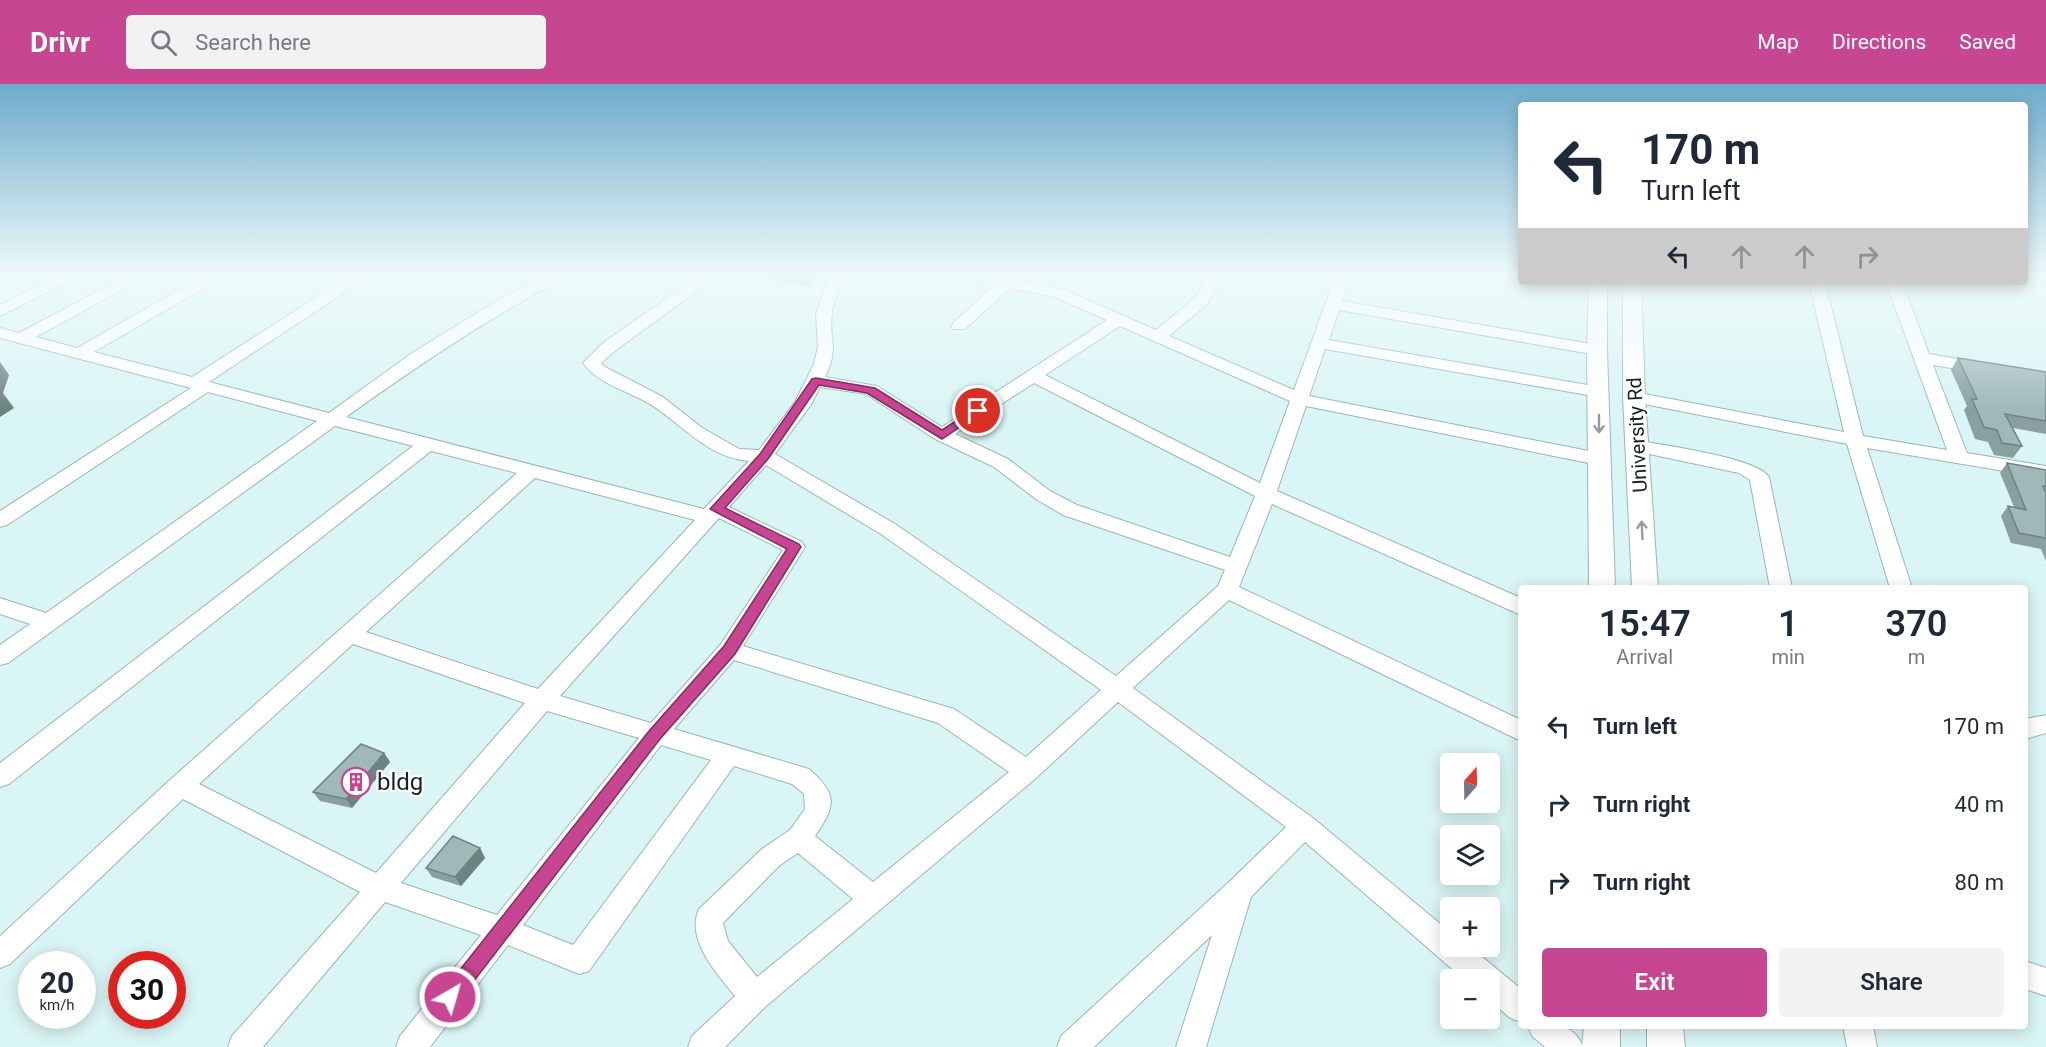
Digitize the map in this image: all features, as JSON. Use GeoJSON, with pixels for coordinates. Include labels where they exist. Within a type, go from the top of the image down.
{"type":"FeatureCollection","features":[{"type":"Feature","properties":{"kind":"street"},"geometry":{"type":"LineString","coordinates":[[22,338],[56,320]]}},
{"type":"Feature","properties":{"kind":"street"},"geometry":{"type":"LineString","coordinates":[[80,353],[138,320]]}},
{"type":"Feature","properties":{"kind":"street"},"geometry":{"type":"LineString","coordinates":[[0,520],[295,320]]}},
{"type":"Feature","properties":{"kind":"street"},"geometry":{"type":"LineString","coordinates":[[0,657],[331,418],[476,320]]}},
{"type":"Feature","properties":{"kind":"street"},"geometry":{"type":"LineString","coordinates":[[646,320],[609,346],[592,363],[599,371],[657,401],[695,431],[735,454],[764,456],[888,529],[1118,689],[1304,826],[1475,969]]}},
{"type":"Feature","properties":{"kind":"street"},"geometry":{"type":"LineString","coordinates":[[243,1047],[542,700],[764,456],[816,381],[826,347],[824,320]]}},
{"type":"Feature","properties":{"kind":"street"},"geometry":{"type":"LineString","coordinates":[[959,326],[966,320]]}},
{"type":"Feature","properties":{"kind":"street"},"geometry":{"type":"LineString","coordinates":[[942,435],[1120,320],[1300,399],[1599,459]]}},
{"type":"Feature","properties":{"kind":"street"},"geometry":{"type":"LineString","coordinates":[[1159,336],[1178,320]]}},
{"type":"Feature","properties":{"kind":"street"},"geometry":{"type":"LineString","coordinates":[[713,1045],[754,997],[1027,771],[1227,590],[1266,494],[1328,320]]}},
{"type":"Feature","properties":{"kind":"street"},"geometry":{"type":"LineString","coordinates":[[1424,320],[1597,350]]}},
{"type":"Feature","properties":{"kind":"street","name":"University Rd"},"geometry":{"type":"LineString","coordinates":[[1597,320],[1602,585]]}},
{"type":"Feature","properties":{"kind":"street","name":"University Rd"},"geometry":{"type":"LineString","coordinates":[[1633,320],[1634,397],[1645,585]]}},
{"type":"Feature","properties":{"kind":"street"},"geometry":{"type":"LineString","coordinates":[[1826,320],[1855,440],[1899,585]]}},
{"type":"Feature","properties":{"kind":"street"},"geometry":{"type":"LineString","coordinates":[[1908,320],[1959,457]]}},
{"type":"Feature","properties":{"kind":"street"},"geometry":{"type":"LineString","coordinates":[[0,333],[531,471],[713,513],[795,547],[729,650],[655,735],[411,1047]]}},
{"type":"Feature","properties":{"kind":"street"},"geometry":{"type":"LineString","coordinates":[[1320,343],[1634,397],[1855,440],[2046,472]]}},
{"type":"Feature","properties":{"kind":"street"},"geometry":{"type":"LineString","coordinates":[[1923,358],[2001,371]]}},
{"type":"Feature","properties":{"kind":"street"},"geometry":{"type":"LineString","coordinates":[[1033,376],[1266,494],[1518,607]]}},
{"type":"Feature","properties":{"kind":"street"},"geometry":{"type":"LineString","coordinates":[[816,381],[871,390],[942,435],[1001,463],[1043,495],[1070,510],[1236,566]]}},
{"type":"Feature","properties":{"kind":"street"},"geometry":{"type":"LineString","coordinates":[[0,777],[428,444]]}},
{"type":"Feature","properties":{"kind":"street"},"geometry":{"type":"LineString","coordinates":[[1637,446],[1746,468],[1759,477],[1780,585]]}},
{"type":"Feature","properties":{"kind":"street"},"geometry":{"type":"LineString","coordinates":[[0,955],[180,786],[531,471]]}},
{"type":"Feature","properties":{"kind":"street"},"geometry":{"type":"LineString","coordinates":[[1227,590],[1518,730]]}},
{"type":"Feature","properties":{"kind":"street"},"geometry":{"type":"LineString","coordinates":[[0,606],[48,622]]}},
{"type":"Feature","properties":{"kind":"street"},"geometry":{"type":"LineString","coordinates":[[348,634],[542,700],[800,776],[816,790],[818,811],[798,838],[771,857],[709,918],[708,930],[714,944],[754,997]]}},
{"type":"Feature","properties":{"kind":"street"},"geometry":{"type":"LineString","coordinates":[[729,650],[946,716],[1027,771]]}},
{"type":"Feature","properties":{"kind":"street"},"geometry":{"type":"LineString","coordinates":[[2028,728],[2046,724]]}},
{"type":"Feature","properties":{"kind":"street"},"geometry":{"type":"LineString","coordinates":[[180,786],[379,888],[503,930],[579,961],[728,755]]}},
{"type":"Feature","properties":{"kind":"street"},"geometry":{"type":"LineString","coordinates":[[1074,1047],[1239,891],[1304,826]]}},
{"type":"Feature","properties":{"kind":"street"},"geometry":{"type":"LineString","coordinates":[[798,838],[873,898]]}},
{"type":"Feature","properties":{"kind":"street"},"geometry":{"type":"LineString","coordinates":[[1191,1047],[1239,891]]}},
{"type":"Feature","properties":{"kind":"street"},"geometry":{"type":"LineString","coordinates":[[2028,976],[2046,982]]}},
{"type":"Feature","properties":{"kind":"street"},"geometry":{"type":"LineString","coordinates":[[1500,990],[1518,1005]]}},
{"type":"Feature","properties":{"kind":"street"},"geometry":{"type":"LineString","coordinates":[[1547,1029],[1568,1047]]}},
{"type":"Feature","properties":{"kind":"street"},"geometry":{"type":"LineString","coordinates":[[1601,1047],[1602,1029]]}},
{"type":"Feature","properties":{"kind":"street"},"geometry":{"type":"LineString","coordinates":[[1665,1029],[1666,1047]]}},
{"type":"Feature","properties":{"kind":"street"},"geometry":{"type":"LineString","coordinates":[[1859,1029],[1862,1047]]}},
{"type":"Feature","properties":{"kind":"building"},"geometry":{"type":"Polygon","coordinates":[[[1958,358],[2046,372],[2046,421],[2005,414],[2022,446],[2002,443],[1997,430],[1984,427],[1972,399],[1977,399],[1958,358]]]}},
{"type":"Feature","properties":{"kind":"building"},"geometry":{"type":"Polygon","coordinates":[[[2007,463],[2046,470],[2046,486],[2043,486],[2046,493],[2046,538],[2019,533],[2008,506],[2026,510],[2007,463]]]}},
{"type":"Feature","properties":{"kind":"building"},"geometry":{"type":"Polygon","coordinates":[[[361,744],[384,753],[346,799],[313,792],[361,744]]]}},
{"type":"Feature","properties":{"kind":"building"},"geometry":{"type":"Polygon","coordinates":[[[453,836],[480,848],[455,877],[426,868],[453,836]]]}},
{"type":"Feature","properties":{"kind":"place","name":"bldg"},"geometry":{"type":"Point","coordinates":[356,782]}},
{"type":"Feature","properties":{"kind":"route"},"geometry":{"type":"LineString","coordinates":[[450,997],[655,735],[729,650],[795,547],[717,509],[764,456],[803,403],[816,381],[871,390],[942,435],[978,411]]}}]}
